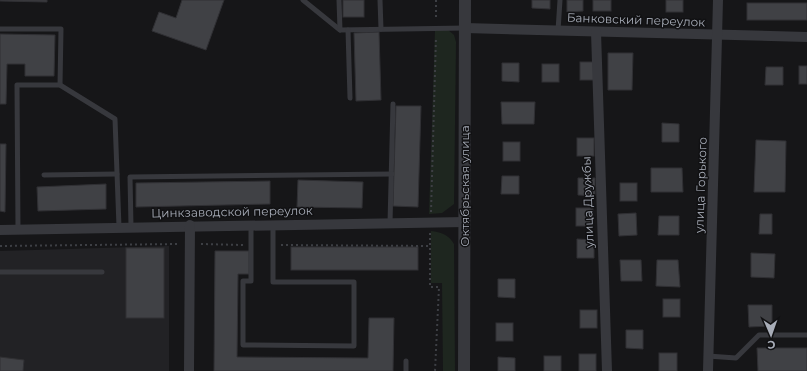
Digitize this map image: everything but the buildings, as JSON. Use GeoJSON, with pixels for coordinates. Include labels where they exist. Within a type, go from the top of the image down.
{"type":"FeatureCollection","features":[{"type":"Feature","properties":{"kind":"street","name":"Октябрьская улица"},"geometry":{"type":"LineString","coordinates":[[464,371],[465,0]]}},
{"type":"Feature","properties":{"kind":"street","name":"улица Горького"},"geometry":{"type":"LineString","coordinates":[[708,371],[719,35],[718,0]]}},
{"type":"Feature","properties":{"kind":"street","name":"Банковский переулок"},"geometry":{"type":"LineString","coordinates":[[465,28],[807,37]]}},
{"type":"Feature","properties":{"kind":"street","name":"улица Дружбы"},"geometry":{"type":"LineString","coordinates":[[596,32],[607,371]]}},
{"type":"Feature","properties":{"kind":"street","name":"Цинкзаводской переулок"},"geometry":{"type":"LineString","coordinates":[[0,230],[131,226],[464,222]]}},
{"type":"Feature","properties":{"kind":"street"},"geometry":{"type":"LineString","coordinates":[[189,371],[190,225]]}},
{"type":"Feature","properties":{"kind":"lane"},"geometry":{"type":"LineString","coordinates":[[303,0],[340,30],[465,28]]}},
{"type":"Feature","properties":{"kind":"lane"},"geometry":{"type":"LineString","coordinates":[[339,0],[340,30]]}},
{"type":"Feature","properties":{"kind":"lane"},"geometry":{"type":"LineString","coordinates":[[380,0],[381,29]]}},
{"type":"Feature","properties":{"kind":"lane"},"geometry":{"type":"LineString","coordinates":[[558,31],[560,0]]}},
{"type":"Feature","properties":{"kind":"lane"},"geometry":{"type":"LineString","coordinates":[[0,30],[61,29],[60,85]]}},
{"type":"Feature","properties":{"kind":"lane"},"geometry":{"type":"LineString","coordinates":[[348,30],[350,98]]}},
{"type":"Feature","properties":{"kind":"lane"},"geometry":{"type":"LineString","coordinates":[[18,229],[17,86],[60,85],[115,119],[119,227]]}},
{"type":"Feature","properties":{"kind":"lane"},"geometry":{"type":"LineString","coordinates":[[390,223],[393,104]]}},
{"type":"Feature","properties":{"kind":"lane"},"geometry":{"type":"LineString","coordinates":[[44,175],[117,174]]}},
{"type":"Feature","properties":{"kind":"lane"},"geometry":{"type":"LineString","coordinates":[[131,226],[130,177],[392,174]]}},
{"type":"Feature","properties":{"kind":"lane"},"geometry":{"type":"LineString","coordinates":[[251,224],[251,281],[243,281],[243,345],[354,346],[354,282],[273,282],[274,224]]}},
{"type":"Feature","properties":{"kind":"lane"},"geometry":{"type":"LineString","coordinates":[[0,272],[102,272]]}},
{"type":"Feature","properties":{"kind":"lane"},"geometry":{"type":"LineString","coordinates":[[708,356],[736,358],[759,335],[807,335]]}},
{"type":"Feature","properties":{"kind":"lane"},"geometry":{"type":"LineString","coordinates":[[406,361],[406,371]]}},
{"type":"Feature","properties":{"kind":"path"},"geometry":{"type":"LineString","coordinates":[[435,371],[439,288],[430,287],[430,222],[436,0]]}},
{"type":"Feature","properties":{"kind":"path"},"geometry":{"type":"LineString","coordinates":[[0,246],[190,244],[251,245]]}},
{"type":"Feature","properties":{"kind":"path"},"geometry":{"type":"LineString","coordinates":[[273,245],[430,246]]}},
{"type":"Feature","properties":{"kind":"shaded area"},"geometry":{"type":"Polygon","coordinates":[[[435,30],[448,30],[454,35],[456,42],[454,204],[442,213],[429,214],[435,30]]]}},
{"type":"Feature","properties":{"kind":"shaded area"},"geometry":{"type":"Polygon","coordinates":[[[431,231],[444,234],[450,238],[454,244],[455,371],[443,371],[442,283],[431,283],[431,231]]]}},
{"type":"Feature","properties":{"kind":"shaded area"},"geometry":{"type":"Polygon","coordinates":[[[169,246],[169,371],[0,371],[0,251],[169,246]]]}}]}
